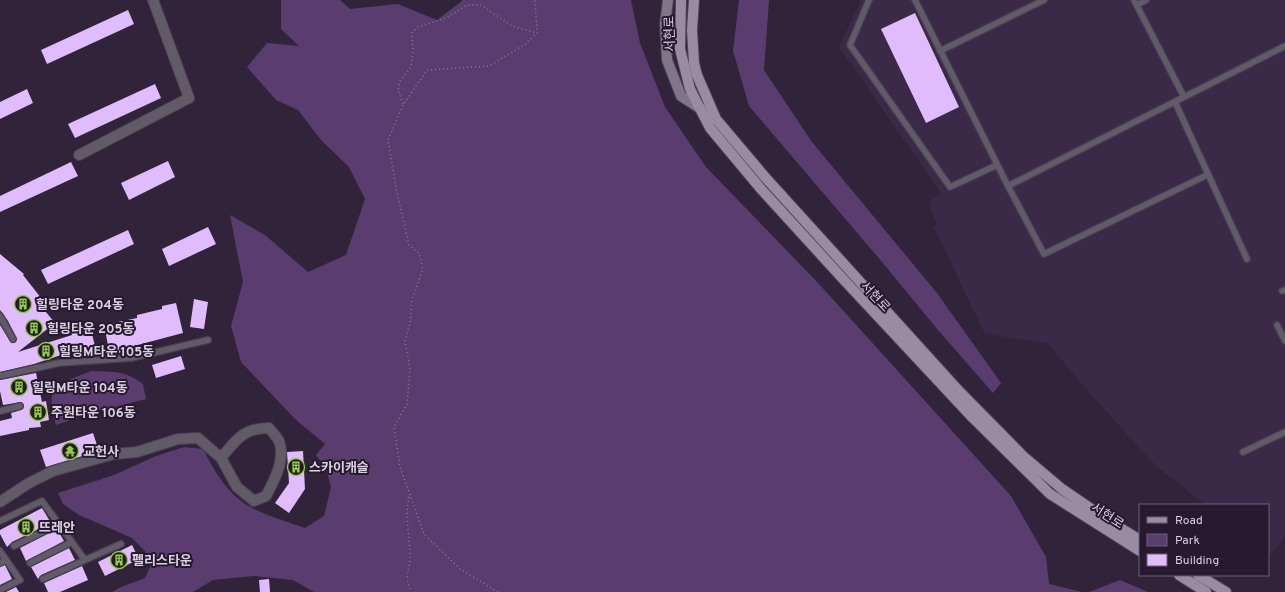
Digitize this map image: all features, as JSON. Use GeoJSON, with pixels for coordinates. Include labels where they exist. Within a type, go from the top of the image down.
{"type":"FeatureCollection","features":[{"type":"Feature","properties":{"kind":"main road"},"geometry":{"type":"LineString","coordinates":[[668,0],[665,24],[667,60],[681,96],[700,109]]}},
{"type":"Feature","properties":{"kind":"main road","name":"서현로"},"geometry":{"type":"LineString","coordinates":[[681,0],[680,48],[690,89],[710,128],[761,189],[844,280],[972,417],[1050,494],[1139,550]]}},
{"type":"Feature","properties":{"kind":"main road","name":"서현로"},"geometry":{"type":"LineString","coordinates":[[694,0],[692,30],[694,63],[697,75],[716,119],[765,177],[959,391],[1023,456],[1062,489],[1139,539]]}},
{"type":"Feature","properties":{"kind":"main road"},"geometry":{"type":"LineString","coordinates":[[1181,576],[1206,592]]}},
{"type":"Feature","properties":{"kind":"main road"},"geometry":{"type":"LineString","coordinates":[[1200,576],[1226,592]]}},
{"type":"Feature","properties":{"kind":"street"},"geometry":{"type":"LineString","coordinates":[[79,155],[189,98],[153,0]]}},
{"type":"Feature","properties":{"kind":"street"},"geometry":{"type":"LineString","coordinates":[[0,502],[29,483],[53,472],[114,454],[137,452],[178,439],[198,438],[221,458],[237,487],[254,501],[266,496],[278,475],[281,452],[279,441],[269,428],[257,428],[239,436],[221,458]]}},
{"type":"Feature","properties":{"kind":"lane"},"geometry":{"type":"LineString","coordinates":[[869,0],[850,46],[950,187],[997,165]]}},
{"type":"Feature","properties":{"kind":"lane"},"geometry":{"type":"LineString","coordinates":[[915,0],[997,165],[1044,254],[1207,175]]}},
{"type":"Feature","properties":{"kind":"lane"},"geometry":{"type":"LineString","coordinates":[[940,51],[1044,0]]}},
{"type":"Feature","properties":{"kind":"lane"},"geometry":{"type":"LineString","coordinates":[[1146,0],[1136,2],[1184,97]]}},
{"type":"Feature","properties":{"kind":"lane"},"geometry":{"type":"LineString","coordinates":[[1008,186],[1285,46]]}},
{"type":"Feature","properties":{"kind":"lane"},"geometry":{"type":"LineString","coordinates":[[1174,102],[1247,259]]}},
{"type":"Feature","properties":{"kind":"lane"},"geometry":{"type":"LineString","coordinates":[[0,316],[13,339]]}},
{"type":"Feature","properties":{"kind":"lane"},"geometry":{"type":"LineString","coordinates":[[1277,325],[1285,340]]}},
{"type":"Feature","properties":{"kind":"lane"},"geometry":{"type":"LineString","coordinates":[[0,376],[59,363],[130,358],[208,340]]}},
{"type":"Feature","properties":{"kind":"lane"},"geometry":{"type":"LineString","coordinates":[[0,411],[20,406]]}},
{"type":"Feature","properties":{"kind":"lane"},"geometry":{"type":"LineString","coordinates":[[1243,452],[1285,432]]}},
{"type":"Feature","properties":{"kind":"lane"},"geometry":{"type":"LineString","coordinates":[[0,521],[42,501],[85,560]]}},
{"type":"Feature","properties":{"kind":"lane"},"geometry":{"type":"LineString","coordinates":[[14,546],[59,524]]}},
{"type":"Feature","properties":{"kind":"lane"},"geometry":{"type":"LineString","coordinates":[[30,563],[72,542]]}},
{"type":"Feature","properties":{"kind":"lane"},"geometry":{"type":"LineString","coordinates":[[43,579],[121,544]]}},
{"type":"Feature","properties":{"kind":"lane"},"geometry":{"type":"LineString","coordinates":[[0,551],[20,580],[0,590]]}},
{"type":"Feature","properties":{"kind":"lane"},"geometry":{"type":"LineString","coordinates":[[0,563],[6,560]]}},
{"type":"Feature","properties":{"kind":"path"},"geometry":{"type":"LineString","coordinates":[[535,0],[537,33]]}},
{"type":"Feature","properties":{"kind":"path"},"geometry":{"type":"LineString","coordinates":[[403,105],[398,90],[400,81],[411,67],[413,52],[412,33],[418,27],[446,18],[467,5],[480,5],[512,26],[537,33]]}},
{"type":"Feature","properties":{"kind":"path"},"geometry":{"type":"LineString","coordinates":[[498,592],[460,569],[424,534],[400,467],[394,427],[407,404],[410,369],[404,341],[410,323],[412,300],[423,269],[418,253],[409,245],[396,188],[388,140],[403,105],[427,70],[489,66],[524,45],[537,33]]}},
{"type":"Feature","properties":{"kind":"path"},"geometry":{"type":"LineString","coordinates":[[409,495],[406,509],[409,524],[408,540],[410,554],[406,582],[411,592]]}},
{"type":"Feature","properties":{"kind":"shaded area"},"geometry":{"type":"Polygon","coordinates":[[[861,0],[1285,0],[1285,536],[1271,554],[1269,553],[1269,504],[1205,504],[1156,466],[1094,398],[1047,343],[985,334],[934,228],[936,224],[929,201],[941,193],[839,47],[861,0]]]}},
{"type":"Feature","properties":{"kind":"green space"},"geometry":{"type":"Polygon","coordinates":[[[281,0],[340,0],[350,9],[398,4],[437,20],[463,0],[631,0],[640,43],[665,107],[706,167],[820,285],[1011,496],[1046,557],[1049,584],[1082,592],[314,592],[293,580],[254,576],[213,580],[193,592],[112,592],[145,578],[151,565],[145,551],[132,538],[79,515],[63,504],[58,493],[114,475],[156,456],[184,447],[203,449],[218,475],[230,491],[245,504],[254,509],[305,528],[324,516],[331,487],[326,469],[316,455],[325,444],[296,420],[241,362],[231,326],[243,282],[230,215],[265,235],[308,272],[346,255],[365,199],[349,167],[321,140],[298,110],[276,100],[247,67],[267,43],[299,46],[281,29],[281,0]]]}},
{"type":"Feature","properties":{"kind":"green space"},"geometry":{"type":"Polygon","coordinates":[[[739,0],[769,0],[764,70],[812,142],[937,293],[1001,383],[993,393],[749,106],[733,51],[739,0]]]}},
{"type":"Feature","properties":{"kind":"green space"},"geometry":{"type":"Polygon","coordinates":[[[92,371],[119,373],[136,379],[143,384],[146,399],[91,413],[56,425],[51,402],[55,389],[67,381],[92,371]]]}},
{"type":"Feature","properties":{"kind":"green space"},"geometry":{"type":"Polygon","coordinates":[[[1120,580],[1148,592],[1089,592],[1120,580]]]}},
{"type":"Feature","properties":{"kind":"building"},"geometry":{"type":"Polygon","coordinates":[[[128,10],[134,24],[47,64],[41,50],[128,10]]]}},
{"type":"Feature","properties":{"kind":"building"},"geometry":{"type":"Polygon","coordinates":[[[915,13],[959,107],[926,123],[881,29],[915,13]]]}},
{"type":"Feature","properties":{"kind":"building"},"geometry":{"type":"Polygon","coordinates":[[[155,84],[161,98],[75,138],[68,124],[155,84]]]}},
{"type":"Feature","properties":{"kind":"building"},"geometry":{"type":"Polygon","coordinates":[[[27,89],[33,103],[0,119],[0,102],[27,89]]]}},
{"type":"Feature","properties":{"kind":"building"},"geometry":{"type":"Polygon","coordinates":[[[168,161],[175,177],[129,200],[121,183],[168,161]]]}},
{"type":"Feature","properties":{"kind":"building"},"geometry":{"type":"Polygon","coordinates":[[[71,162],[78,176],[0,212],[0,196],[71,162]]]}},
{"type":"Feature","properties":{"kind":"building"},"geometry":{"type":"Polygon","coordinates":[[[208,227],[216,244],[169,266],[162,249],[208,227]]]}},
{"type":"Feature","properties":{"kind":"building"},"geometry":{"type":"Polygon","coordinates":[[[128,230],[134,244],[48,284],[41,270],[128,230]]]}},
{"type":"Feature","properties":{"kind":"building"},"geometry":{"type":"Polygon","coordinates":[[[0,254],[24,274],[23,275],[45,303],[41,306],[55,323],[18,352],[72,335],[70,327],[89,322],[97,354],[78,357],[76,350],[34,364],[0,372],[0,325],[11,342],[15,343],[17,339],[8,321],[0,310],[0,254]]]}},
{"type":"Feature","properties":{"kind":"building"},"geometry":{"type":"Polygon","coordinates":[[[194,299],[208,302],[204,329],[190,327],[194,299]]]}},
{"type":"Feature","properties":{"kind":"building"},"geometry":{"type":"Polygon","coordinates":[[[176,303],[183,333],[130,347],[130,350],[110,355],[104,325],[137,318],[137,315],[162,309],[162,306],[176,303]]]}},
{"type":"Feature","properties":{"kind":"building"},"geometry":{"type":"Polygon","coordinates":[[[181,356],[185,369],[156,378],[152,365],[181,356]]]}},
{"type":"Feature","properties":{"kind":"building"},"geometry":{"type":"Polygon","coordinates":[[[36,373],[42,402],[46,401],[49,420],[40,422],[41,427],[29,428],[29,430],[0,436],[0,421],[12,418],[11,413],[21,410],[24,405],[21,402],[3,405],[0,391],[0,380],[36,373]]]}},
{"type":"Feature","properties":{"kind":"building","name":"교헌사"},"geometry":{"type":"Polygon","coordinates":[[[93,433],[99,451],[46,467],[40,450],[93,433]]]}},
{"type":"Feature","properties":{"kind":"building","name":"스카이캐슬"},"geometry":{"type":"Polygon","coordinates":[[[303,451],[305,489],[289,513],[275,503],[289,483],[287,452],[303,451]]]}},
{"type":"Feature","properties":{"kind":"building","name":"뜨레안"},"geometry":{"type":"Polygon","coordinates":[[[42,508],[51,523],[12,542],[7,547],[0,534],[0,530],[42,508]]]}},
{"type":"Feature","properties":{"kind":"building","name":"뜨레안"},"geometry":{"type":"Polygon","coordinates":[[[57,529],[64,541],[26,561],[20,548],[57,529]]]}},
{"type":"Feature","properties":{"kind":"building","name":"펠리스타운"},"geometry":{"type":"Polygon","coordinates":[[[132,545],[139,559],[105,576],[98,562],[132,545]]]}},
{"type":"Feature","properties":{"kind":"building","name":"뜨레안"},"geometry":{"type":"Polygon","coordinates":[[[69,548],[75,560],[41,575],[38,579],[31,567],[69,548]]]}},
{"type":"Feature","properties":{"kind":"building"},"geometry":{"type":"Polygon","coordinates":[[[5,565],[12,579],[0,585],[0,567],[5,565]]]}},
{"type":"Feature","properties":{"kind":"building","name":"뜨레안"},"geometry":{"type":"Polygon","coordinates":[[[82,566],[88,580],[60,592],[48,592],[44,583],[82,566]]]}},
{"type":"Feature","properties":{"kind":"building"},"geometry":{"type":"Polygon","coordinates":[[[269,579],[270,592],[260,592],[259,580],[269,579]]]}},
{"type":"Feature","properties":{"kind":"building"},"geometry":{"type":"Polygon","coordinates":[[[16,587],[19,592],[6,592],[16,587]]]}},
{"type":"Feature","properties":{"kind":"place","name":"힐링타운 204동"},"geometry":{"type":"Point","coordinates":[23,304]}},
{"type":"Feature","properties":{"kind":"place","name":"힐링타운 205동"},"geometry":{"type":"Point","coordinates":[34,328]}},
{"type":"Feature","properties":{"kind":"place","name":"힐링M타운 105동"},"geometry":{"type":"Point","coordinates":[46,351]}},
{"type":"Feature","properties":{"kind":"place","name":"힐링M타운 104동"},"geometry":{"type":"Point","coordinates":[19,387]}},
{"type":"Feature","properties":{"kind":"place","name":"주원타운 106동"},"geometry":{"type":"Point","coordinates":[38,412]}},
{"type":"Feature","properties":{"kind":"place","name":"교헌사"},"geometry":{"type":"Point","coordinates":[70,451]}},
{"type":"Feature","properties":{"kind":"place","name":"스카이캐슬"},"geometry":{"type":"Point","coordinates":[296,467]}},
{"type":"Feature","properties":{"kind":"place","name":"뜨레안"},"geometry":{"type":"Point","coordinates":[26,527]}},
{"type":"Feature","properties":{"kind":"place","name":"펠리스타운"},"geometry":{"type":"Point","coordinates":[119,560]}}]}
